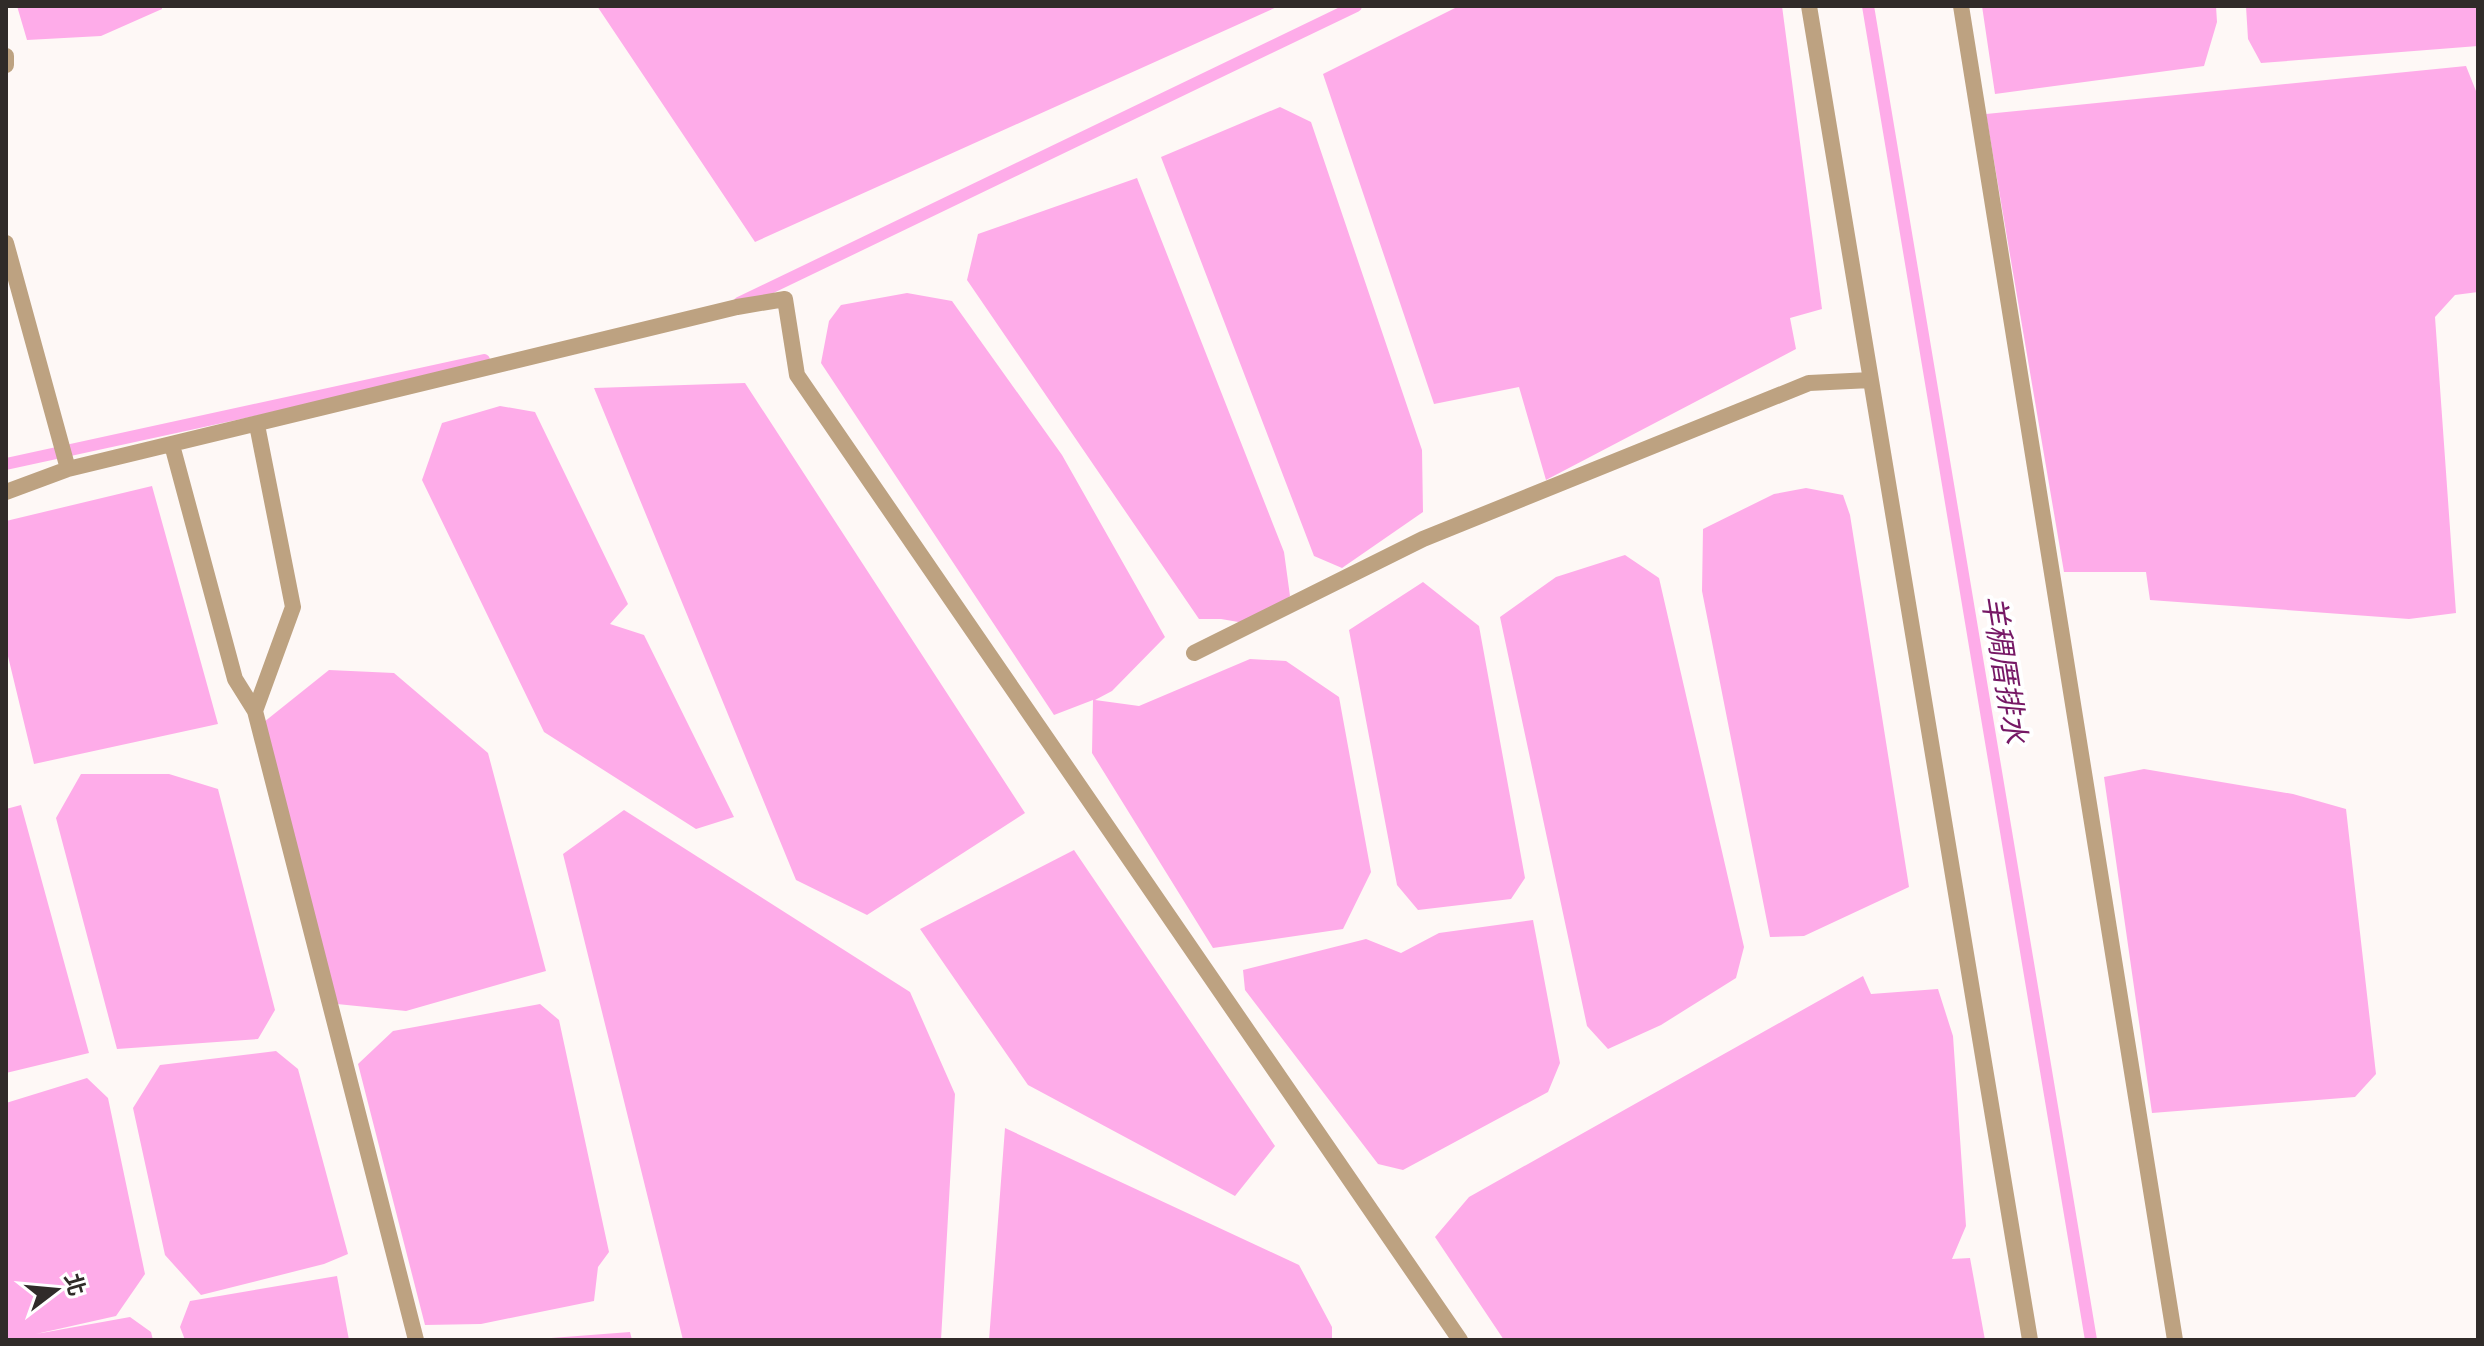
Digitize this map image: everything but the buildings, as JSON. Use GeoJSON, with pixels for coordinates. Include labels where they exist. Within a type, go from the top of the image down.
{"type":"FeatureCollection","features":[{"type":"Feature","properties":{"kind":"lane"},"geometry":{"type":"LineString","coordinates":[[1809,6],[2030,1340]]}},
{"type":"Feature","properties":{"kind":"lane"},"geometry":{"type":"LineString","coordinates":[[1961,6],[2175,1340]]}},
{"type":"Feature","properties":{"kind":"lane"},"geometry":{"type":"LineString","coordinates":[[6,56],[6,65]]}},
{"type":"Feature","properties":{"kind":"lane"},"geometry":{"type":"LineString","coordinates":[[6,243],[68,469]]}},
{"type":"Feature","properties":{"kind":"lane"},"geometry":{"type":"LineString","coordinates":[[6,492],[68,469],[706,315],[785,299],[797,375],[1460,1340]]}},
{"type":"Feature","properties":{"kind":"lane"},"geometry":{"type":"LineString","coordinates":[[1194,653],[1423,539],[1809,383],[1871,380]]}},
{"type":"Feature","properties":{"kind":"lane"},"geometry":{"type":"LineString","coordinates":[[255,711],[293,607],[257,425]]}},
{"type":"Feature","properties":{"kind":"lane"},"geometry":{"type":"LineString","coordinates":[[172,445],[235,679],[255,711],[416,1340]]}},
{"type":"Feature","properties":{"kind":"shaded area"},"geometry":{"type":"Polygon","coordinates":[[[17,6],[162,6],[162,9],[101,36],[27,40],[17,6]]]}},
{"type":"Feature","properties":{"kind":"shaded area"},"geometry":{"type":"Polygon","coordinates":[[[597,6],[1279,6],[755,242],[597,6]]]}},
{"type":"Feature","properties":{"kind":"shaded area"},"geometry":{"type":"Polygon","coordinates":[[[1459,6],[1782,6],[1822,309],[1790,318],[1796,349],[1546,480],[1519,387],[1434,404],[1323,74],[1459,6]]]}},
{"type":"Feature","properties":{"kind":"shaded area"},"geometry":{"type":"Polygon","coordinates":[[[1982,6],[2216,6],[2217,22],[2204,66],[1995,94],[1982,6]]]}},
{"type":"Feature","properties":{"kind":"shaded area"},"geometry":{"type":"Polygon","coordinates":[[[2246,6],[2478,6],[2478,46],[2261,63],[2248,39],[2246,6]]]}},
{"type":"Feature","properties":{"kind":"shaded area"},"geometry":{"type":"Polygon","coordinates":[[[2466,66],[2478,96],[2478,292],[2455,295],[2435,317],[2456,613],[2409,619],[2150,600],[2146,572],[2064,572],[1986,114],[2466,66]]]}},
{"type":"Feature","properties":{"kind":"shaded area"},"geometry":{"type":"Polygon","coordinates":[[[1280,107],[1311,122],[1422,450],[1423,512],[1342,568],[1314,556],[1161,157],[1280,107]]]}},
{"type":"Feature","properties":{"kind":"shaded area"},"geometry":{"type":"Polygon","coordinates":[[[1137,178],[1284,552],[1290,596],[1256,625],[1199,619],[967,280],[978,234],[1137,178]]]}},
{"type":"Feature","properties":{"kind":"shaded area"},"geometry":{"type":"Polygon","coordinates":[[[907,293],[952,301],[1062,455],[1165,637],[1112,691],[1095,700],[1139,706],[1250,659],[1286,661],[1339,697],[1371,872],[1343,929],[1213,948],[1092,753],[1093,700],[1054,715],[821,363],[829,321],[841,305],[907,293]]]}},
{"type":"Feature","properties":{"kind":"shaded area"},"geometry":{"type":"Polygon","coordinates":[[[745,383],[1025,813],[867,915],[796,880],[594,388],[745,383]]]}},
{"type":"Feature","properties":{"kind":"shaded area"},"geometry":{"type":"Polygon","coordinates":[[[500,406],[535,412],[628,604],[610,624],[644,635],[734,817],[696,829],[544,732],[422,480],[442,423],[500,406]]]}},
{"type":"Feature","properties":{"kind":"shaded area"},"geometry":{"type":"Polygon","coordinates":[[[152,486],[218,724],[34,764],[6,648],[6,521],[152,486]]]}},
{"type":"Feature","properties":{"kind":"shaded area"},"geometry":{"type":"Polygon","coordinates":[[[1806,488],[1843,495],[1850,515],[1909,887],[1804,936],[1770,937],[1702,591],[1703,529],[1774,494],[1806,488]]]}},
{"type":"Feature","properties":{"kind":"shaded area"},"geometry":{"type":"Polygon","coordinates":[[[1625,555],[1659,578],[1744,947],[1736,978],[1661,1025],[1608,1049],[1587,1026],[1500,617],[1556,577],[1625,555]]]}},
{"type":"Feature","properties":{"kind":"shaded area"},"geometry":{"type":"Polygon","coordinates":[[[1423,582],[1479,626],[1525,878],[1511,899],[1418,910],[1397,885],[1349,630],[1423,582]]]}},
{"type":"Feature","properties":{"kind":"shaded area"},"geometry":{"type":"Polygon","coordinates":[[[329,670],[394,673],[488,753],[546,971],[406,1011],[337,1004],[264,722],[329,670]]]}},
{"type":"Feature","properties":{"kind":"shaded area"},"geometry":{"type":"Polygon","coordinates":[[[2144,769],[2293,794],[2346,809],[2376,1074],[2355,1097],[2152,1113],[2104,777],[2144,769]]]}},
{"type":"Feature","properties":{"kind":"shaded area"},"geometry":{"type":"Polygon","coordinates":[[[81,774],[169,774],[218,789],[275,1010],[258,1039],[117,1049],[56,818],[81,774]]]}},
{"type":"Feature","properties":{"kind":"shaded area"},"geometry":{"type":"Polygon","coordinates":[[[21,805],[89,1053],[6,1073],[6,809],[21,805]]]}},
{"type":"Feature","properties":{"kind":"shaded area"},"geometry":{"type":"Polygon","coordinates":[[[624,810],[910,992],[955,1094],[941,1340],[683,1340],[563,854],[624,810]]]}},
{"type":"Feature","properties":{"kind":"shaded area"},"geometry":{"type":"Polygon","coordinates":[[[1074,850],[1275,1146],[1235,1196],[1028,1085],[920,929],[1074,850]]]}},
{"type":"Feature","properties":{"kind":"shaded area"},"geometry":{"type":"Polygon","coordinates":[[[1533,920],[1560,1063],[1548,1092],[1403,1170],[1378,1164],[1245,990],[1243,970],[1366,939],[1401,953],[1439,933],[1533,920]]]}},
{"type":"Feature","properties":{"kind":"shaded area"},"geometry":{"type":"Polygon","coordinates":[[[1863,976],[1871,994],[1938,989],[1953,1036],[1966,1226],[1952,1259],[1970,1258],[1985,1340],[1504,1340],[1435,1237],[1469,1197],[1863,976]]]}},
{"type":"Feature","properties":{"kind":"shaded area"},"geometry":{"type":"Polygon","coordinates":[[[540,1004],[559,1020],[609,1252],[598,1267],[594,1301],[481,1324],[425,1325],[358,1064],[393,1031],[540,1004]]]}},
{"type":"Feature","properties":{"kind":"shaded area"},"geometry":{"type":"Polygon","coordinates":[[[276,1051],[298,1069],[348,1254],[324,1264],[201,1295],[165,1255],[133,1108],[160,1065],[276,1051]]]}},
{"type":"Feature","properties":{"kind":"shaded area"},"geometry":{"type":"Polygon","coordinates":[[[87,1078],[108,1098],[145,1274],[116,1316],[36,1334],[130,1317],[151,1332],[153,1340],[6,1340],[6,1103],[87,1078]]]}},
{"type":"Feature","properties":{"kind":"shaded area"},"geometry":{"type":"Polygon","coordinates":[[[1005,1128],[1299,1265],[1332,1327],[1332,1340],[989,1340],[1005,1128]]]}},
{"type":"Feature","properties":{"kind":"shaded area"},"geometry":{"type":"Polygon","coordinates":[[[337,1276],[349,1340],[185,1340],[180,1327],[190,1301],[337,1276]]]}},
{"type":"Feature","properties":{"kind":"shaded area"},"geometry":{"type":"Polygon","coordinates":[[[630,1332],[632,1340],[525,1340],[630,1332]]]}},
{"type":"Feature","properties":{"kind":"waterway"},"geometry":{"type":"LineString","coordinates":[[739,303],[1356,6]]}},
{"type":"Feature","properties":{"kind":"waterway","name":"羊稠厝排水"},"geometry":{"type":"LineString","coordinates":[[1868,6],[2091,1340]]}},
{"type":"Feature","properties":{"kind":"waterway"},"geometry":{"type":"LineString","coordinates":[[6,464],[484,360]]}}]}
